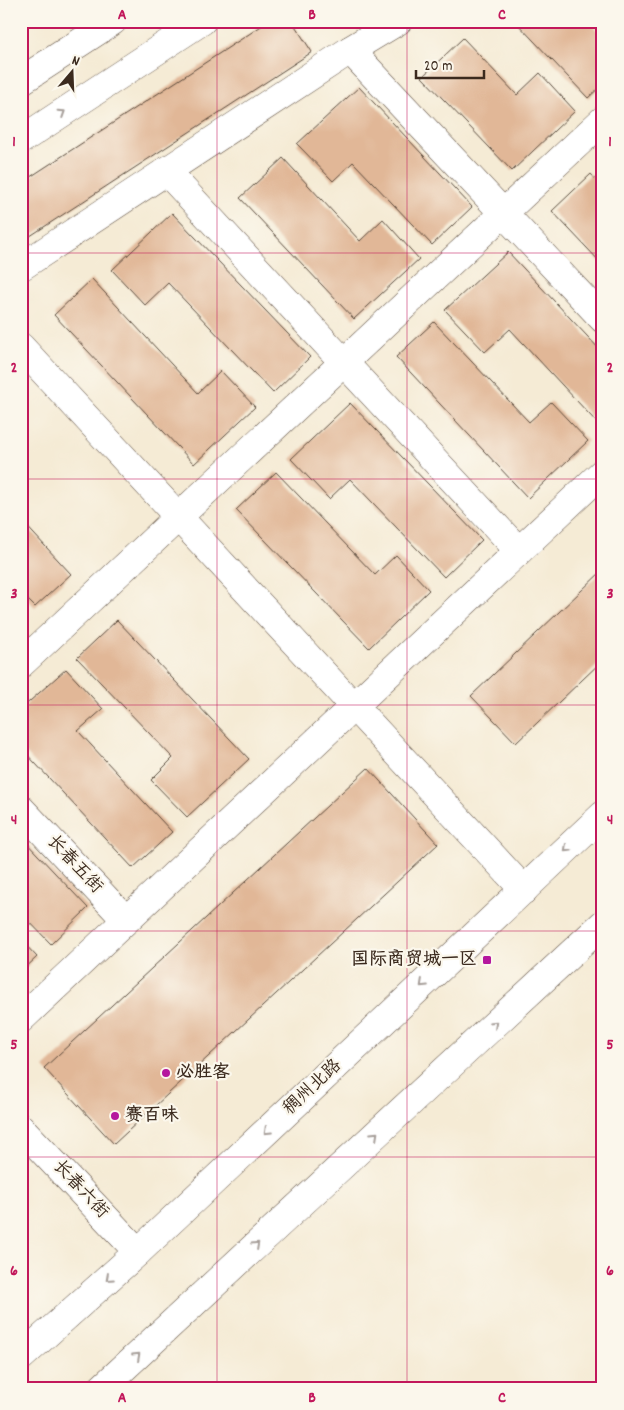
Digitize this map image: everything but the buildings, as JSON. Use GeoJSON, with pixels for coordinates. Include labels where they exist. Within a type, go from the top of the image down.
{"type":"FeatureCollection","features":[{"type":"Feature","properties":{"kind":"main road"},"geometry":{"type":"LineString","coordinates":[[21,80],[113,21]]}},
{"type":"Feature","properties":{"kind":"main road"},"geometry":{"type":"LineString","coordinates":[[21,140],[202,21]]}},
{"type":"Feature","properties":{"kind":"main road"},"geometry":{"type":"LineString","coordinates":[[21,266],[350,50],[398,21]]}},
{"type":"Feature","properties":{"kind":"main road"},"geometry":{"type":"LineString","coordinates":[[350,50],[603,319]]}},
{"type":"Feature","properties":{"kind":"main road"},"geometry":{"type":"LineString","coordinates":[[21,664],[603,120]]}},
{"type":"Feature","properties":{"kind":"main road"},"geometry":{"type":"LineString","coordinates":[[166,172],[518,552]]}},
{"type":"Feature","properties":{"kind":"main road"},"geometry":{"type":"LineString","coordinates":[[21,347],[524,890]]}},
{"type":"Feature","properties":{"kind":"main road"},"geometry":{"type":"LineString","coordinates":[[21,1019],[603,472]]}},
{"type":"Feature","properties":{"kind":"main road","name":"长春五街"},"geometry":{"type":"LineString","coordinates":[[21,809],[126,920]]}},
{"type":"Feature","properties":{"kind":"main road","name":"稠州北路"},"geometry":{"type":"LineString","coordinates":[[21,1357],[138,1252],[603,816]]}},
{"type":"Feature","properties":{"kind":"main road"},"geometry":{"type":"LineString","coordinates":[[101,1389],[603,924]]}},
{"type":"Feature","properties":{"kind":"main road","name":"长春六街"},"geometry":{"type":"LineString","coordinates":[[21,1128],[138,1252]]}},
{"type":"Feature","properties":{"kind":"place","name":"国际商贸城一区"},"geometry":{"type":"Point","coordinates":[487,960]}},
{"type":"Feature","properties":{"kind":"place","name":"必胜客"},"geometry":{"type":"Point","coordinates":[166,1073]}},
{"type":"Feature","properties":{"kind":"place","name":"赛百味"},"geometry":{"type":"Point","coordinates":[115,1116]}}]}
